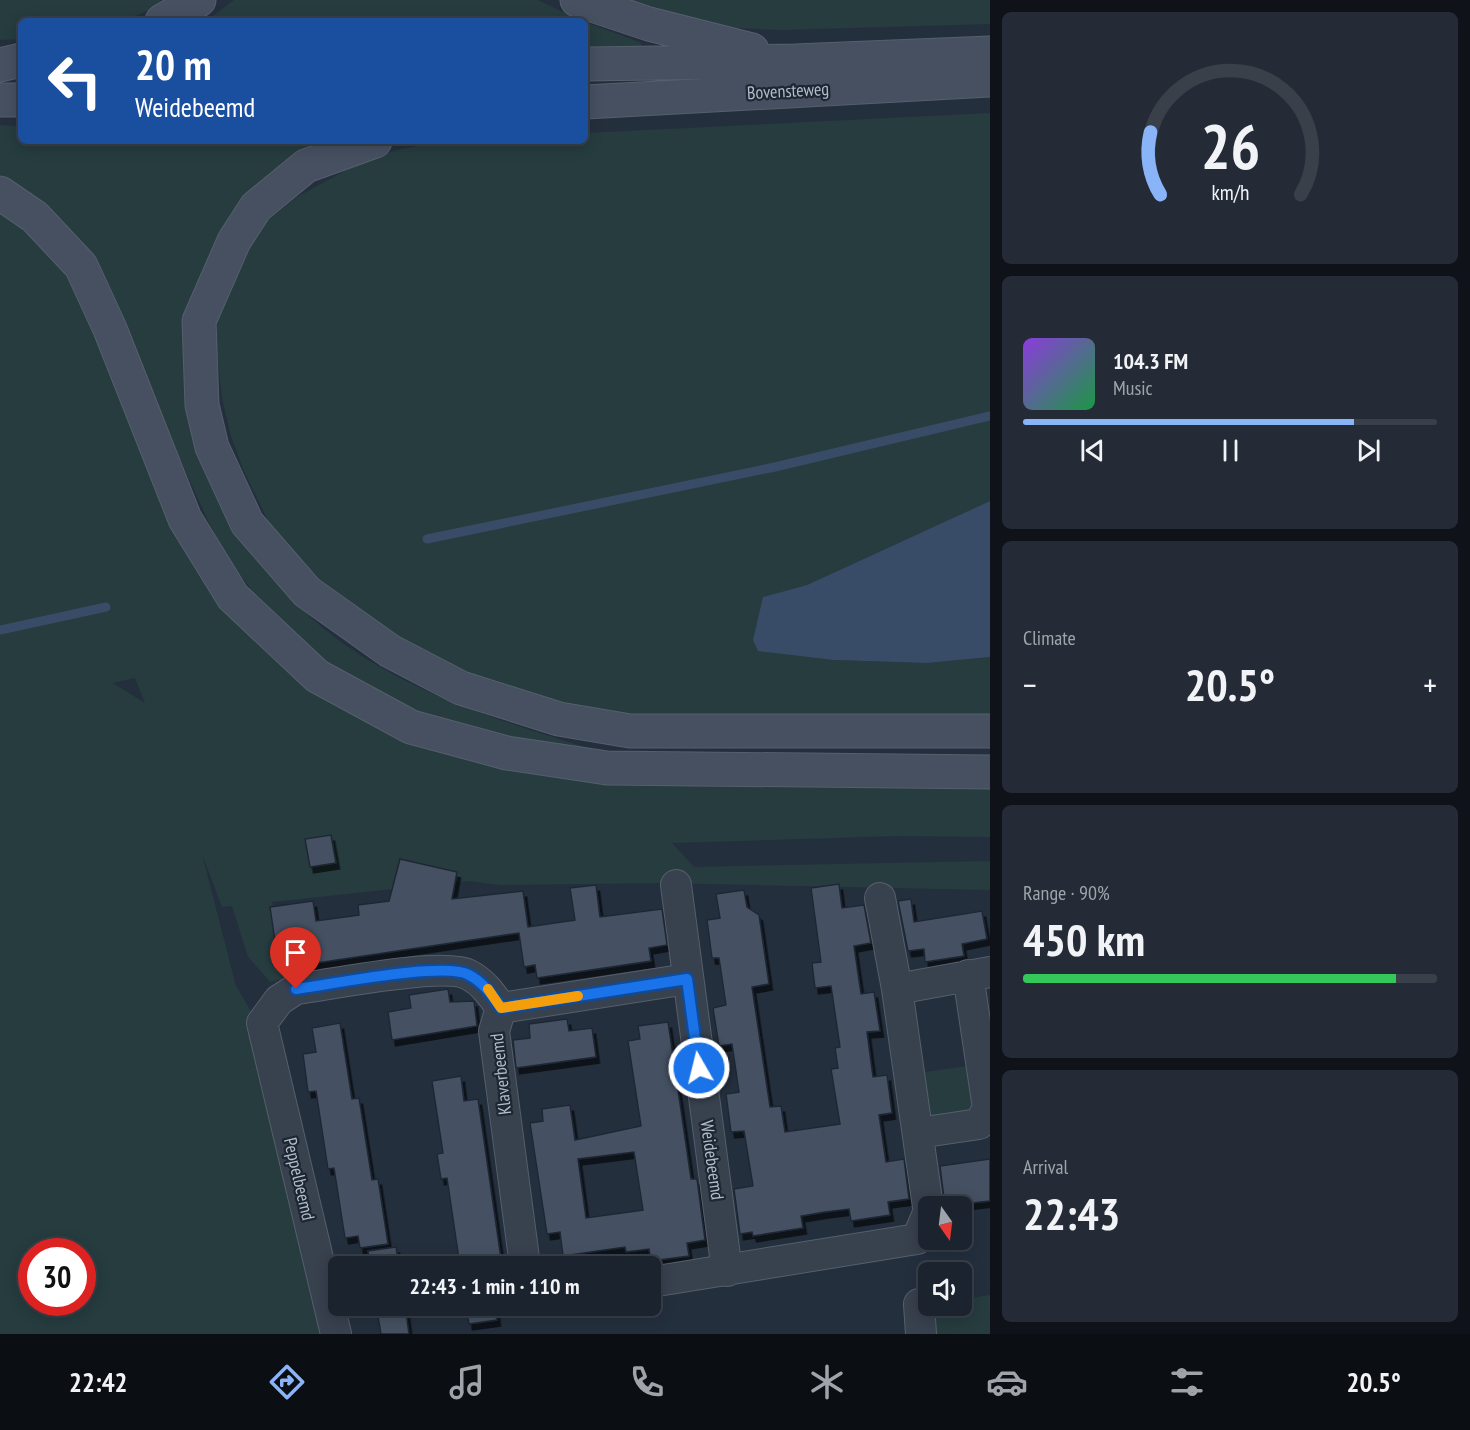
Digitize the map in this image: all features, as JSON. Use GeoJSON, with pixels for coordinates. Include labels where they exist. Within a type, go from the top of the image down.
{"type":"FeatureCollection","features":[{"type":"Feature","properties":{"kind":"main road"},"geometry":{"type":"LineString","coordinates":[[167,18],[199,0]]}},
{"type":"Feature","properties":{"kind":"main road"},"geometry":{"type":"LineString","coordinates":[[578,0],[649,24],[795,61]]}},
{"type":"Feature","properties":{"kind":"main road","name":"Bovensteweg"},"geometry":{"type":"LineString","coordinates":[[588,64],[795,61],[990,53]]}},
{"type":"Feature","properties":{"kind":"main road"},"geometry":{"type":"LineString","coordinates":[[0,66],[18,61]]}},
{"type":"Feature","properties":{"kind":"main road"},"geometry":{"type":"LineString","coordinates":[[0,66],[18,67]]}},
{"type":"Feature","properties":{"kind":"main road","name":"Bovensteweg"},"geometry":{"type":"LineString","coordinates":[[588,102],[990,80]]}},
{"type":"Feature","properties":{"kind":"main road"},"geometry":{"type":"LineString","coordinates":[[0,99],[18,100]]}},
{"type":"Feature","properties":{"kind":"main road"},"geometry":{"type":"LineString","coordinates":[[367,144],[306,166],[256,207],[234,240],[199,321],[202,405],[212,447],[247,523],[307,592],[390,651],[461,688],[559,719],[630,731],[990,731]]}},
{"type":"Feature","properties":{"kind":"main road"},"geometry":{"type":"LineString","coordinates":[[0,193],[35,217],[81,266],[110,329],[185,519],[233,597],[317,676],[411,727],[507,753],[606,768],[990,772]]}},
{"type":"Feature","properties":{"kind":"street","name":"Weidebeemd"},"geometry":{"type":"LineString","coordinates":[[676,885],[727,1270]]}},
{"type":"Feature","properties":{"kind":"street"},"geometry":{"type":"LineString","coordinates":[[880,898],[897,989],[927,1196]]}},
{"type":"Feature","properties":{"kind":"street","name":"Klaverbeemd"},"geometry":{"type":"LineString","coordinates":[[262,1023],[279,1000],[296,989],[437,970],[468,974],[488,990],[501,1008],[494,1031],[524,1256]]}},
{"type":"Feature","properties":{"kind":"street"},"geometry":{"type":"LineString","coordinates":[[897,989],[979,973],[988,1108],[979,1125],[918,1133]]}},
{"type":"Feature","properties":{"kind":"street"},"geometry":{"type":"LineString","coordinates":[[501,1008],[687,979]]}},
{"type":"Feature","properties":{"kind":"street","name":"Peppelbeemd"},"geometry":{"type":"LineString","coordinates":[[262,1023],[336,1334]]}},
{"type":"Feature","properties":{"kind":"street"},"geometry":{"type":"LineString","coordinates":[[661,1280],[917,1239],[918,1237]]}},
{"type":"Feature","properties":{"kind":"street"},"geometry":{"type":"LineString","coordinates":[[920,1316],[921,1334]]}},
{"type":"Feature","properties":{"kind":"green space"},"geometry":{"type":"Polygon","coordinates":[[[0,0],[174,0],[130,18],[18,18],[18,39],[0,40],[0,0]]]}},
{"type":"Feature","properties":{"kind":"green space"},"geometry":{"type":"Polygon","coordinates":[[[234,0],[538,0],[576,18],[210,18],[234,0]]]}},
{"type":"Feature","properties":{"kind":"green space"},"geometry":{"type":"Polygon","coordinates":[[[605,0],[990,0],[990,24],[781,30],[737,28],[712,26],[605,0]]]}},
{"type":"Feature","properties":{"kind":"green space"},"geometry":{"type":"Polygon","coordinates":[[[588,23],[642,43],[640,47],[588,46],[588,23]]]}},
{"type":"Feature","properties":{"kind":"green space"},"geometry":{"type":"Polygon","coordinates":[[[990,113],[990,501],[807,585],[764,597],[834,660],[927,663],[990,657],[990,725],[641,720],[478,686],[336,603],[271,527],[243,469],[231,436],[222,398],[215,334],[223,292],[260,226],[297,197],[359,163],[396,150],[429,144],[588,144],[588,133],[990,113]]]}},
{"type":"Feature","properties":{"kind":"green space"},"geometry":{"type":"Polygon","coordinates":[[[0,125],[18,126],[18,144],[318,144],[312,147],[215,244],[199,283],[193,308],[258,558],[291,598],[327,631],[367,659],[409,682],[454,702],[500,720],[595,750],[539,746],[428,718],[318,659],[268,611],[230,562],[209,523],[163,422],[14,183],[0,175],[0,125]]]}},
{"type":"Feature","properties":{"kind":"green space"},"geometry":{"type":"Polygon","coordinates":[[[0,203],[65,269],[191,548],[394,734],[990,786],[990,837],[897,836],[672,843],[694,867],[990,861],[990,890],[662,883],[500,885],[468,881],[272,902],[289,977],[270,982],[248,957],[232,906],[222,907],[202,854],[236,986],[256,1020],[332,1334],[0,1334],[0,203]],[[135,678],[113,683],[145,703],[135,678]]]}},
{"type":"Feature","properties":{"kind":"green space"},"geometry":{"type":"Polygon","coordinates":[[[967,1066],[974,1110],[926,1117],[919,1073],[967,1066]]]}},
{"type":"Feature","properties":{"kind":"green space"},"geometry":{"type":"Polygon","coordinates":[[[990,1295],[990,1334],[933,1334],[930,1316],[972,1316],[972,1298],[990,1295]]]}},
{"type":"Feature","properties":{"kind":"water"},"geometry":{"type":"Polygon","coordinates":[[[990,501],[990,657],[927,663],[834,660],[758,651],[753,640],[763,597],[807,585],[990,501]]]}},
{"type":"Feature","properties":{"kind":"building"},"geometry":{"type":"Polygon","coordinates":[[[331,835],[336,863],[310,867],[305,839],[331,835]]]}},
{"type":"Feature","properties":{"kind":"building"},"geometry":{"type":"Polygon","coordinates":[[[400,859],[457,872],[452,899],[523,891],[528,927],[575,920],[570,888],[596,885],[600,917],[662,909],[667,945],[649,948],[651,961],[537,978],[535,965],[524,967],[519,933],[303,965],[301,952],[277,955],[270,907],[313,901],[316,921],[359,915],[358,905],[389,901],[400,859]]]}},
{"type":"Feature","properties":{"kind":"building"},"geometry":{"type":"Polygon","coordinates":[[[839,884],[842,908],[864,905],[871,943],[854,946],[861,994],[874,992],[880,1031],[867,1032],[873,1077],[887,1075],[892,1113],[879,1115],[886,1162],[904,1159],[909,1199],[888,1202],[890,1215],[851,1221],[849,1209],[825,1212],[801,1216],[803,1228],[753,1236],[752,1232],[740,1234],[734,1189],[753,1186],[744,1131],[731,1132],[726,1094],[739,1092],[732,1044],[719,1046],[713,1008],[726,1005],[719,958],[712,958],[707,920],[720,918],[716,894],[744,890],[747,907],[759,915],[769,984],[752,987],[770,1107],[781,1106],[785,1132],[840,1124],[831,1069],[838,1068],[835,1048],[840,1047],[831,986],[815,988],[812,963],[821,962],[811,888],[839,884]]]}},
{"type":"Feature","properties":{"kind":"building"},"geometry":{"type":"Polygon","coordinates":[[[911,899],[914,922],[982,911],[987,939],[962,944],[964,956],[925,962],[924,949],[908,951],[898,901],[911,899]]]}},
{"type":"Feature","properties":{"kind":"building"},"geometry":{"type":"Polygon","coordinates":[[[448,989],[450,1002],[474,1001],[477,1026],[392,1040],[388,1012],[411,1008],[409,995],[448,989]]]}},
{"type":"Feature","properties":{"kind":"building"},"geometry":{"type":"Polygon","coordinates":[[[567,1019],[569,1031],[592,1028],[596,1057],[516,1068],[513,1040],[530,1038],[529,1024],[567,1019]]]}},
{"type":"Feature","properties":{"kind":"building"},"geometry":{"type":"Polygon","coordinates":[[[668,1022],[691,1179],[697,1179],[705,1240],[687,1243],[689,1256],[661,1260],[661,1256],[650,1256],[649,1249],[626,1252],[625,1247],[563,1256],[560,1232],[547,1234],[530,1123],[543,1121],[542,1109],[570,1105],[575,1140],[641,1126],[628,1041],[640,1039],[638,1026],[668,1022]],[[634,1152],[578,1159],[586,1218],[643,1210],[634,1152]]]}},
{"type":"Feature","properties":{"kind":"building"},"geometry":{"type":"Polygon","coordinates":[[[340,1023],[352,1099],[359,1098],[372,1180],[378,1179],[388,1244],[360,1248],[358,1236],[345,1238],[334,1168],[328,1169],[316,1091],[308,1092],[303,1054],[316,1052],[312,1028],[340,1023]]]}},
{"type":"Feature","properties":{"kind":"building"},"geometry":{"type":"Polygon","coordinates":[[[461,1076],[464,1101],[478,1099],[501,1256],[459,1256],[447,1178],[441,1179],[437,1154],[443,1153],[432,1081],[461,1076]]]}},
{"type":"Feature","properties":{"kind":"building"},"geometry":{"type":"Polygon","coordinates":[[[990,1159],[990,1201],[972,1203],[972,1196],[944,1196],[940,1166],[990,1159]]]}},
{"type":"Feature","properties":{"kind":"building"},"geometry":{"type":"Polygon","coordinates":[[[396,1247],[397,1256],[369,1256],[368,1251],[396,1247]]]}},
{"type":"Feature","properties":{"kind":"building"},"geometry":{"type":"Polygon","coordinates":[[[378,1316],[407,1316],[409,1334],[381,1334],[378,1316]]]}},
{"type":"Feature","properties":{"kind":"building"},"geometry":{"type":"Polygon","coordinates":[[[468,1316],[496,1316],[497,1320],[469,1324],[468,1316]]]}},
{"type":"Feature","properties":{"kind":"waterway"},"geometry":{"type":"LineString","coordinates":[[427,539],[775,467],[990,416]]}},
{"type":"Feature","properties":{"kind":"waterway"},"geometry":{"type":"LineString","coordinates":[[0,630],[106,607]]}},
{"type":"Feature","properties":{"kind":"slow traffic"},"geometry":{"type":"LineString","coordinates":[[488,989],[501,1008],[578,996]]}},
{"type":"Feature","properties":{"kind":"route"},"geometry":{"type":"LineString","coordinates":[[296,989],[437,970],[468,974],[488,990],[501,1008],[687,979],[699,1068]]}}]}
